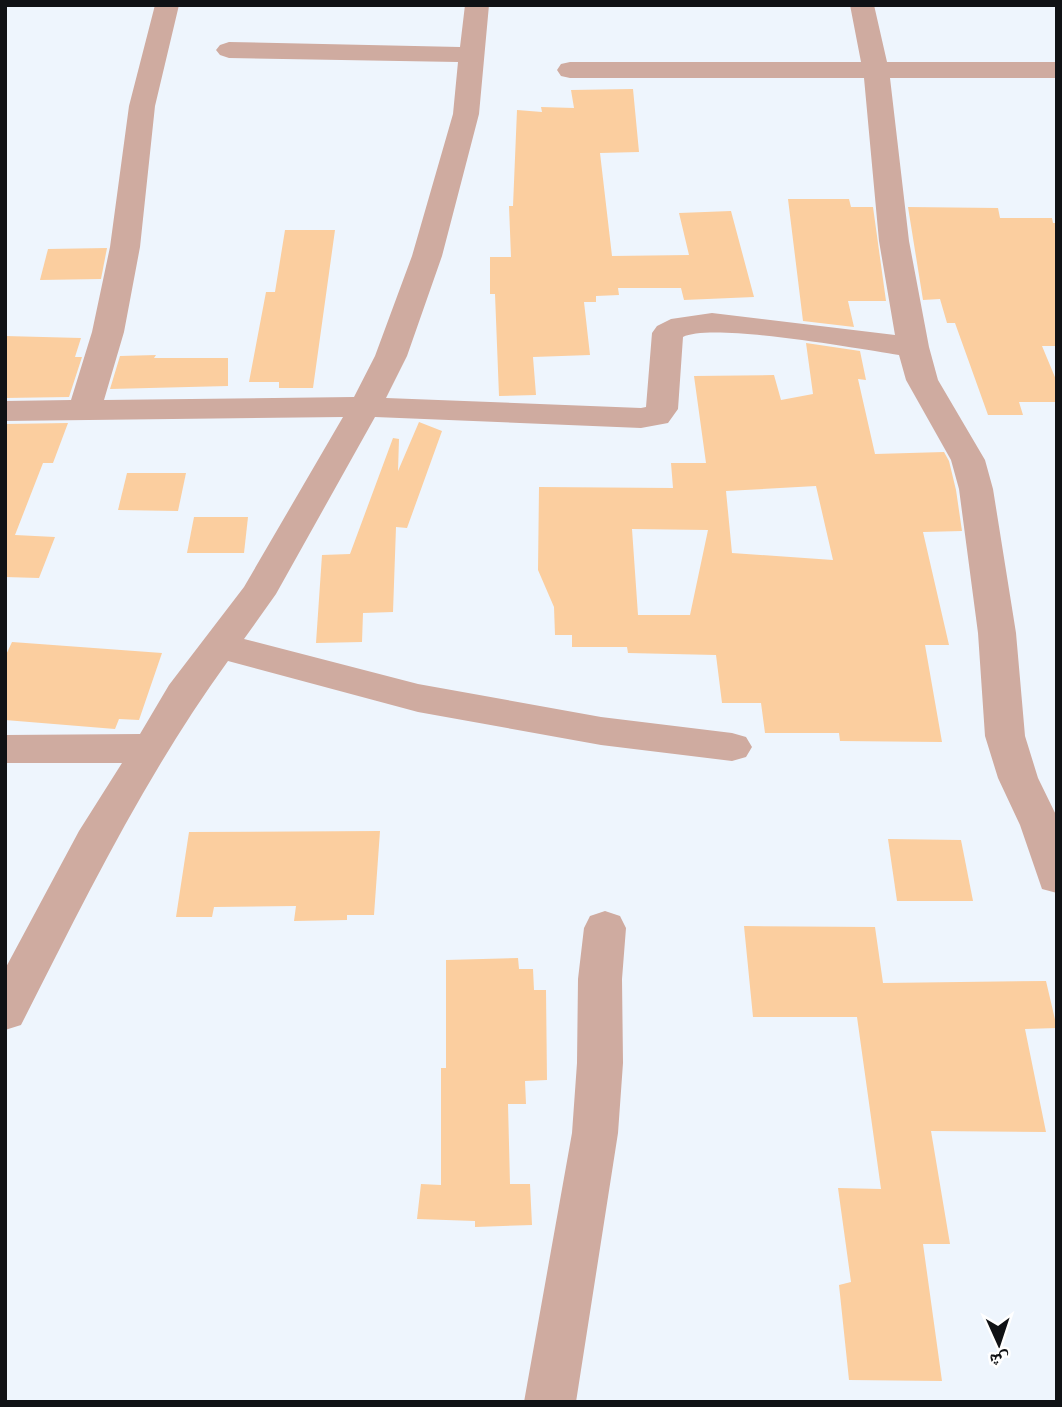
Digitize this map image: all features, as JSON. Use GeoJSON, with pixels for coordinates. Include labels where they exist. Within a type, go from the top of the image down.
{"type":"FeatureCollection","features":[{"type":"Feature","properties":{"kind":"street"},"geometry":{"type":"LineString","coordinates":[[85,411],[111,319],[125,247],[142,106],[167,5]]}},
{"type":"Feature","properties":{"kind":"street"},"geometry":{"type":"LineString","coordinates":[[5,1012],[94,842],[183,695],[258,594],[365,407],[391,356],[431,245],[466,114],[477,5]]}},
{"type":"Feature","properties":{"kind":"street"},"geometry":{"type":"LineString","coordinates":[[862,5],[876,71],[894,241],[913,347],[922,380],[968,460],[976,489],[997,633],[1005,736],[1018,778],[1040,825],[1057,877]]}},
{"type":"Feature","properties":{"kind":"street"},"geometry":{"type":"LineString","coordinates":[[229,50],[474,55]]}},
{"type":"Feature","properties":{"kind":"street"},"geometry":{"type":"LineString","coordinates":[[570,70],[1057,70]]}},
{"type":"Feature","properties":{"kind":"street"},"geometry":{"type":"LineString","coordinates":[[5,411],[365,407],[641,418],[656,416],[662,409],[668,333],[680,325],[696,322],[727,323],[913,347]]}},
{"type":"Feature","properties":{"kind":"street"},"geometry":{"type":"LineString","coordinates":[[219,646],[418,698],[601,731],[732,747]]}},
{"type":"Feature","properties":{"kind":"street"},"geometry":{"type":"LineString","coordinates":[[5,750],[151,748]]}},
{"type":"Feature","properties":{"kind":"street"},"geometry":{"type":"LineString","coordinates":[[550,1402],[595,1133],[600,1063],[600,979],[605,928]]}},
{"type":"Feature","properties":{"kind":"building"},"geometry":{"type":"Polygon","coordinates":[[[633,89],[639,152],[600,153],[612,256],[689,255],[679,213],[731,211],[754,297],[684,300],[681,288],[618,288],[619,295],[596,296],[596,302],[584,302],[590,355],[533,357],[536,395],[499,396],[495,294],[490,294],[490,257],[511,257],[509,206],[513,206],[517,110],[542,112],[541,107],[574,108],[571,90],[633,89]]]}},
{"type":"Feature","properties":{"kind":"building"},"geometry":{"type":"Polygon","coordinates":[[[788,199],[849,199],[851,207],[873,207],[886,301],[848,301],[854,327],[803,321],[788,199]]]}},
{"type":"Feature","properties":{"kind":"building"},"geometry":{"type":"Polygon","coordinates":[[[908,207],[998,208],[1000,218],[1052,218],[1053,223],[1057,223],[1057,346],[1042,346],[1057,382],[1057,402],[1019,402],[1023,415],[988,415],[955,323],[947,323],[940,299],[923,300],[908,207]]]}},
{"type":"Feature","properties":{"kind":"building"},"geometry":{"type":"Polygon","coordinates":[[[285,230],[335,230],[313,388],[279,388],[279,382],[249,382],[266,292],[275,292],[285,230]]]}},
{"type":"Feature","properties":{"kind":"building"},"geometry":{"type":"Polygon","coordinates":[[[107,248],[101,279],[40,280],[48,249],[107,248]]]}},
{"type":"Feature","properties":{"kind":"building"},"geometry":{"type":"Polygon","coordinates":[[[5,336],[81,338],[75,357],[82,357],[69,397],[5,398],[5,336]]]}},
{"type":"Feature","properties":{"kind":"building"},"geometry":{"type":"Polygon","coordinates":[[[806,343],[860,351],[866,380],[858,379],[875,454],[944,452],[949,461],[962,531],[923,532],[949,645],[925,645],[942,742],[840,741],[839,733],[765,733],[761,703],[722,703],[716,655],[628,653],[627,647],[572,647],[572,635],[555,635],[554,607],[538,570],[539,487],[673,488],[671,463],[706,463],[694,376],[774,375],[781,400],[813,394],[806,343]],[[816,486],[726,491],[732,553],[833,560],[816,486]],[[632,529],[638,615],[690,615],[708,530],[632,529]]]}},
{"type":"Feature","properties":{"kind":"building"},"geometry":{"type":"Polygon","coordinates":[[[156,355],[154,358],[228,358],[228,386],[110,389],[120,356],[156,355]]]}},
{"type":"Feature","properties":{"kind":"building"},"geometry":{"type":"Polygon","coordinates":[[[419,422],[442,431],[407,528],[396,527],[393,612],[363,613],[362,642],[316,643],[322,555],[350,554],[393,438],[399,439],[398,471],[419,422]]]}},
{"type":"Feature","properties":{"kind":"building"},"geometry":{"type":"Polygon","coordinates":[[[68,423],[53,463],[43,463],[15,535],[55,537],[39,578],[5,577],[5,424],[68,423]]]}},
{"type":"Feature","properties":{"kind":"building"},"geometry":{"type":"Polygon","coordinates":[[[127,473],[186,473],[178,511],[118,510],[127,473]]]}},
{"type":"Feature","properties":{"kind":"building"},"geometry":{"type":"Polygon","coordinates":[[[194,517],[248,517],[244,553],[187,553],[194,517]]]}},
{"type":"Feature","properties":{"kind":"building"},"geometry":{"type":"Polygon","coordinates":[[[12,642],[162,653],[139,720],[119,719],[115,729],[5,720],[5,657],[12,642]]]}},
{"type":"Feature","properties":{"kind":"building"},"geometry":{"type":"Polygon","coordinates":[[[380,831],[374,915],[347,915],[347,920],[294,921],[296,906],[214,907],[212,917],[176,917],[189,832],[380,831]]]}},
{"type":"Feature","properties":{"kind":"building"},"geometry":{"type":"Polygon","coordinates":[[[888,839],[961,840],[973,901],[897,901],[888,839]]]}},
{"type":"Feature","properties":{"kind":"building"},"geometry":{"type":"Polygon","coordinates":[[[744,926],[875,927],[883,983],[1046,981],[1057,1028],[1025,1029],[1046,1132],[931,1131],[950,1244],[923,1244],[942,1381],[849,1380],[839,1285],[851,1282],[838,1188],[881,1189],[857,1017],[753,1017],[744,926]]]}},
{"type":"Feature","properties":{"kind":"building"},"geometry":{"type":"Polygon","coordinates":[[[518,958],[519,969],[533,969],[534,990],[546,990],[547,1080],[525,1081],[526,1104],[508,1104],[510,1184],[530,1184],[532,1225],[475,1227],[475,1221],[417,1219],[421,1184],[441,1185],[441,1068],[446,1068],[446,960],[518,958]]]}}]}
